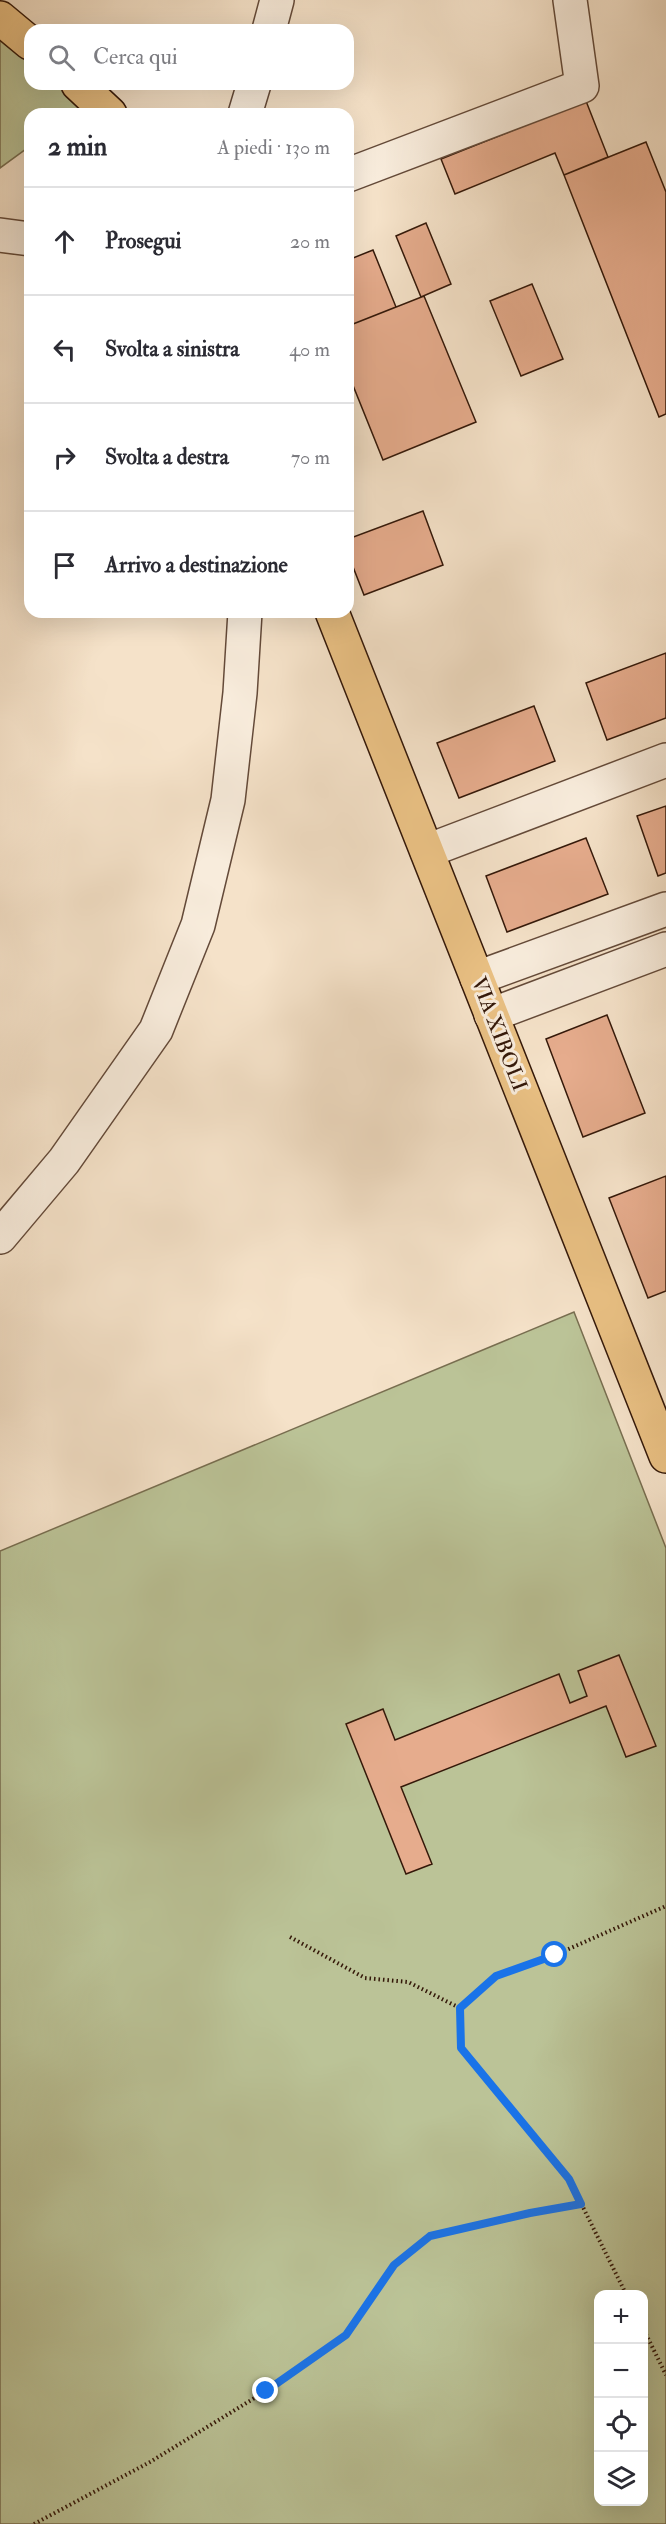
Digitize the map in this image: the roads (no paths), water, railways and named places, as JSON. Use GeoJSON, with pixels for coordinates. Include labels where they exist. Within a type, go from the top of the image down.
{"type":"FeatureCollection","features":[{"type":"Feature","properties":{"kind":"main road"},"geometry":{"type":"LineString","coordinates":[[0,18],[24,38]]}},
{"type":"Feature","properties":{"kind":"main road"},"geometry":{"type":"LineString","coordinates":[[84,90],[104,108]]}},
{"type":"Feature","properties":{"kind":"main road","name":"VIA XIBOLI"},"geometry":{"type":"LineString","coordinates":[[334,618],[666,1456]]}},
{"type":"Feature","properties":{"kind":"street"},"geometry":{"type":"LineString","coordinates":[[271,24],[277,0]]}},
{"type":"Feature","properties":{"kind":"street"},"geometry":{"type":"LineString","coordinates":[[354,173],[582,86],[570,0]]}},
{"type":"Feature","properties":{"kind":"street"},"geometry":{"type":"LineString","coordinates":[[248,108],[252,90]]}},
{"type":"Feature","properties":{"kind":"street"},"geometry":{"type":"LineString","coordinates":[[0,235],[24,238]]}},
{"type":"Feature","properties":{"kind":"street"},"geometry":{"type":"LineString","coordinates":[[0,1237],[64,1161],[156,1030],[198,925],[228,800],[240,693],[245,618]]}},
{"type":"Feature","properties":{"kind":"street"},"geometry":{"type":"LineString","coordinates":[[427,851],[666,759]]}},
{"type":"Feature","properties":{"kind":"street"},"geometry":{"type":"LineString","coordinates":[[477,978],[666,909]]}},
{"type":"Feature","properties":{"kind":"street"},"geometry":{"type":"LineString","coordinates":[[491,1015],[666,949]]}}]}
